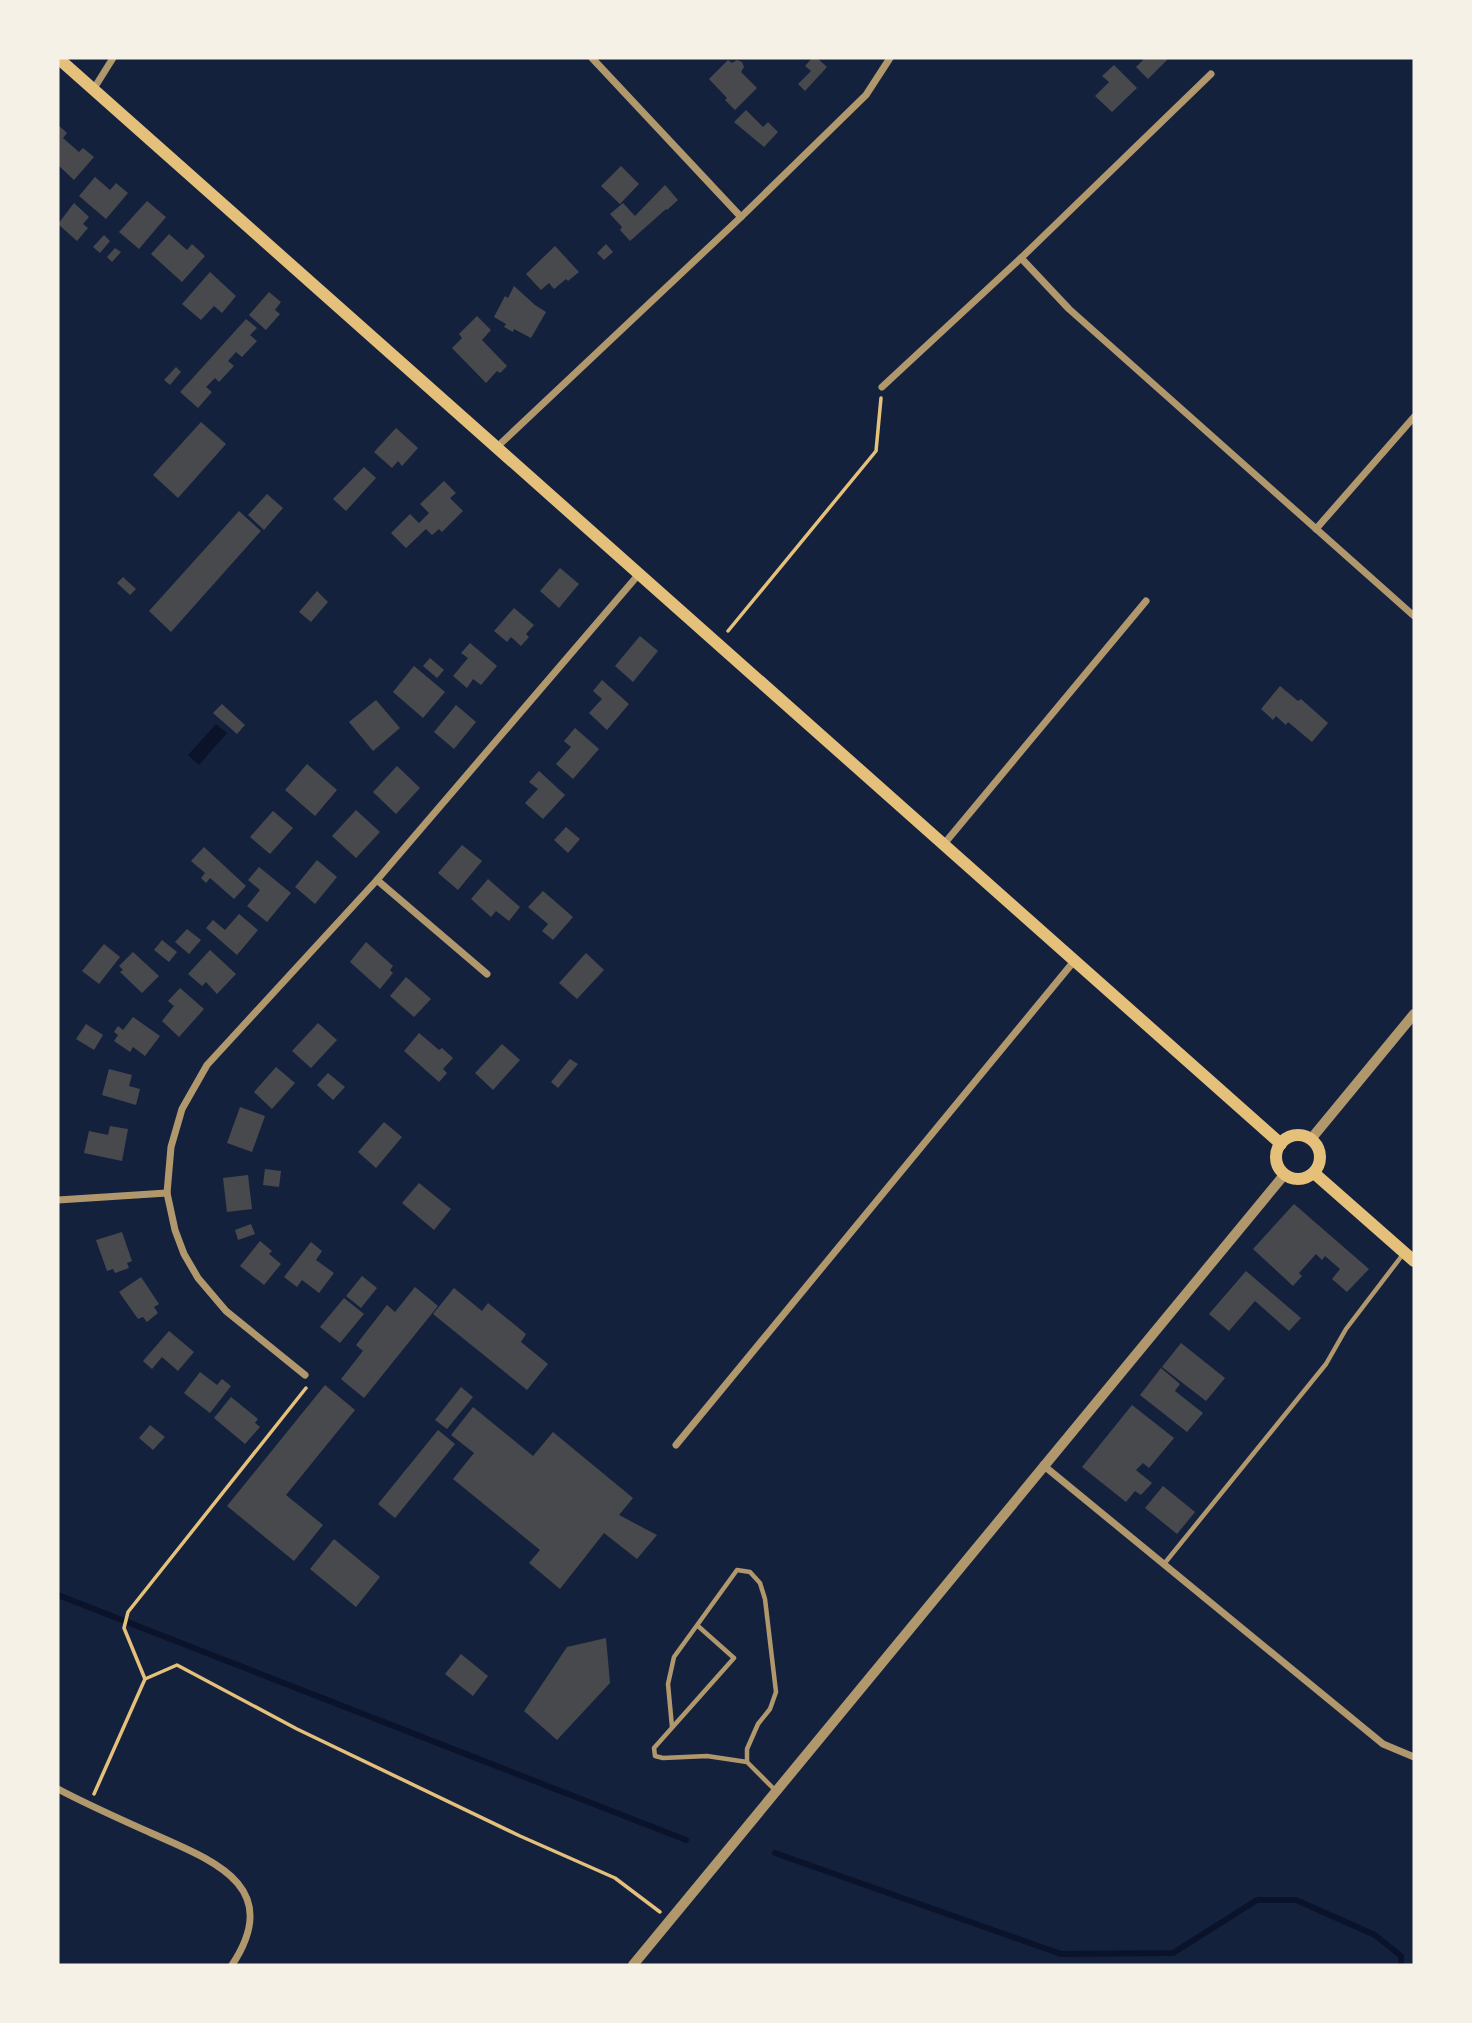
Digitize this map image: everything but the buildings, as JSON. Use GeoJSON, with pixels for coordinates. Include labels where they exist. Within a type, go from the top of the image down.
{"type":"FeatureCollection","features":[{"type":"Feature","properties":{"kind":"main road"},"geometry":{"type":"LineString","coordinates":[[58,58],[1281,1144]]}},
{"type":"Feature","properties":{"kind":"main road"},"geometry":{"type":"LineString","coordinates":[[1299,1135],[1311,1139],[1321,1150],[1321,1159],[1314,1173],[1295,1180],[1284,1175],[1275,1161],[1281,1144],[1290,1137],[1299,1135]]}},
{"type":"Feature","properties":{"kind":"main road"},"geometry":{"type":"LineString","coordinates":[[1314,1173],[1409,1256]]}},
{"type":"Feature","properties":{"kind":"street"},"geometry":{"type":"LineString","coordinates":[[93,90],[113,58]]}},
{"type":"Feature","properties":{"kind":"street"},"geometry":{"type":"LineString","coordinates":[[592,58],[741,217]]}},
{"type":"Feature","properties":{"kind":"street"},"geometry":{"type":"LineString","coordinates":[[497,447],[866,95],[890,58]]}},
{"type":"Feature","properties":{"kind":"street"},"geometry":{"type":"LineString","coordinates":[[881,387],[1021,258],[1211,74]]}},
{"type":"Feature","properties":{"kind":"street"},"geometry":{"type":"LineString","coordinates":[[1021,258],[1069,309],[1414,616]]}},
{"type":"Feature","properties":{"kind":"street"},"geometry":{"type":"LineString","coordinates":[[1316,529],[1414,417]]}},
{"type":"Feature","properties":{"kind":"street"},"geometry":{"type":"LineString","coordinates":[[305,1375],[226,1311],[198,1278],[184,1254],[175,1230],[167,1193],[171,1147],[182,1109],[207,1065],[377,880],[639,574]]}},
{"type":"Feature","properties":{"kind":"street"},"geometry":{"type":"LineString","coordinates":[[944,844],[1146,601]]}},
{"type":"Feature","properties":{"kind":"street"},"geometry":{"type":"LineString","coordinates":[[377,880],[486,974]]}},
{"type":"Feature","properties":{"kind":"street"},"geometry":{"type":"LineString","coordinates":[[676,1444],[1075,960]]}},
{"type":"Feature","properties":{"kind":"street"},"geometry":{"type":"LineString","coordinates":[[1311,1139],[1414,1014]]}},
{"type":"Feature","properties":{"kind":"street"},"geometry":{"type":"LineString","coordinates":[[633,1965],[1284,1175]]}},
{"type":"Feature","properties":{"kind":"street"},"geometry":{"type":"LineString","coordinates":[[58,1200],[167,1193]]}},
{"type":"Feature","properties":{"kind":"street"},"geometry":{"type":"LineString","coordinates":[[1044,1465],[1383,1744],[1414,1757]]}},
{"type":"Feature","properties":{"kind":"street"},"geometry":{"type":"LineString","coordinates":[[58,1789],[210,1860],[233,1877],[242,1888],[249,1918],[248,1934],[243,1948],[232,1965]]}},
{"type":"Feature","properties":{"kind":"lane"},"geometry":{"type":"LineString","coordinates":[[1163,1564],[1326,1364],[1346,1329],[1409,1256]]}},
{"type":"Feature","properties":{"kind":"lane"},"geometry":{"type":"LineString","coordinates":[[672,1727],[668,1684],[674,1657],[737,1570],[750,1572],[760,1583],[765,1599],[776,1692],[770,1709],[758,1724],[747,1749],[747,1762]]}},
{"type":"Feature","properties":{"kind":"lane"},"geometry":{"type":"LineString","coordinates":[[698,1626],[734,1658],[654,1748],[655,1756],[707,1756],[747,1762],[776,1791]]}},
{"type":"Feature","properties":{"kind":"path"},"geometry":{"type":"LineString","coordinates":[[718,644],[876,451],[881,387]]}},
{"type":"Feature","properties":{"kind":"path"},"geometry":{"type":"LineString","coordinates":[[145,1679],[124,1628],[128,1612],[302,1397],[309,1385],[305,1375]]}},
{"type":"Feature","properties":{"kind":"path"},"geometry":{"type":"LineString","coordinates":[[89,1805],[145,1679],[177,1665],[298,1729],[520,1836],[615,1878],[671,1920]]}},
{"type":"Feature","properties":{"kind":"water"},"geometry":{"type":"Polygon","coordinates":[[[216,724],[227,733],[199,765],[188,755],[216,724]]]}},
{"type":"Feature","properties":{"kind":"waterway"},"geometry":{"type":"LineString","coordinates":[[58,1595],[686,1840]]}},
{"type":"Feature","properties":{"kind":"waterway"},"geometry":{"type":"LineString","coordinates":[[775,1853],[1061,1954],[1173,1953],[1257,1900],[1296,1900],[1375,1935],[1401,1956],[1401,1965]]}}]}
